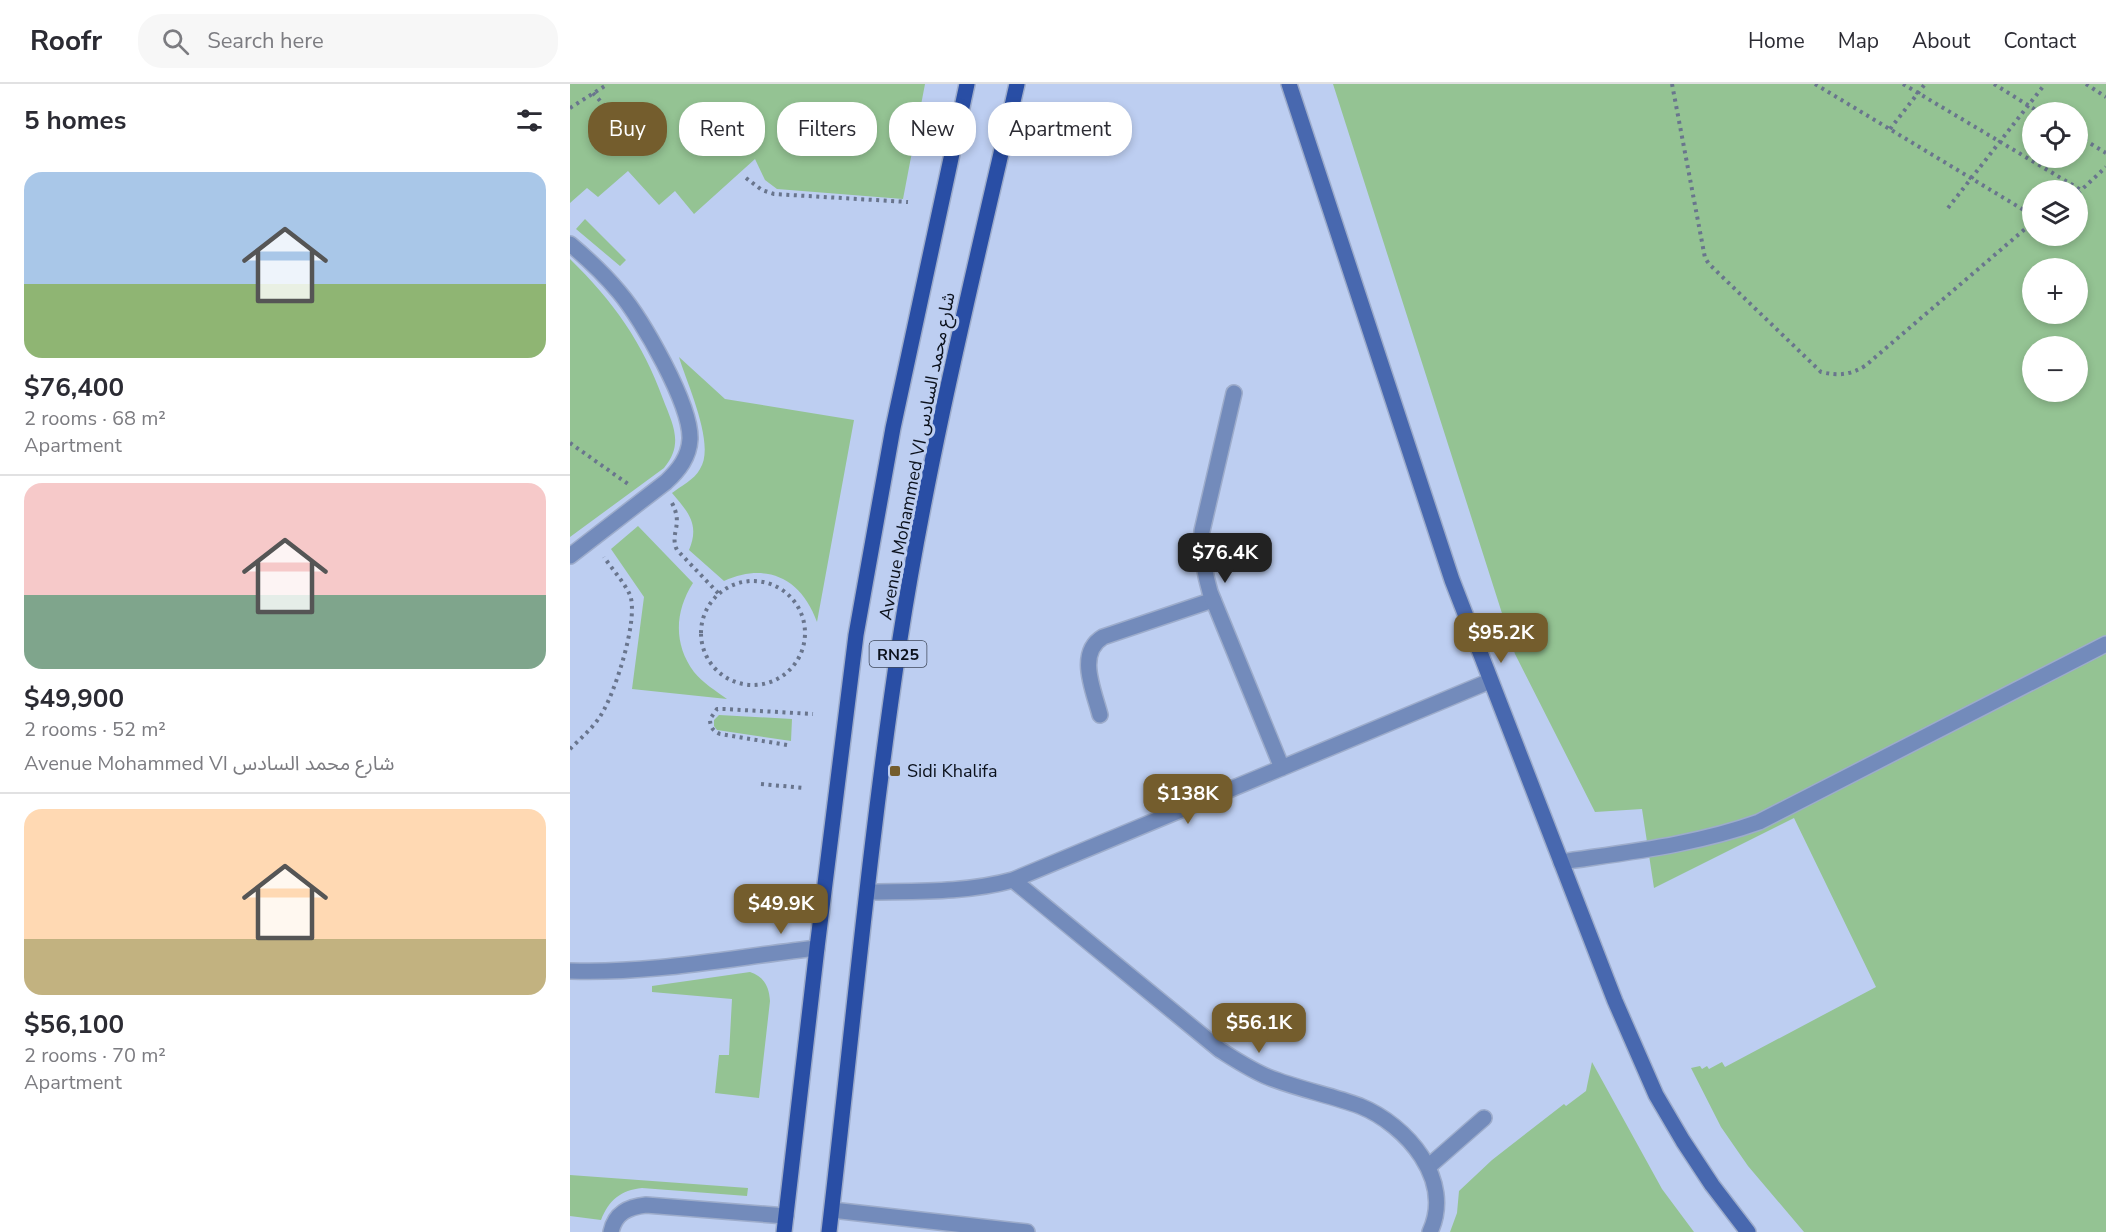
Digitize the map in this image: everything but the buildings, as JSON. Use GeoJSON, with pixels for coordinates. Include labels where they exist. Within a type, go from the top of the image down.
{"type":"FeatureCollection","features":[{"type":"Feature","properties":{"kind":"main road","name":"Avenue Mohammed VI شارع محمد السادس"},"geometry":{"type":"LineString","coordinates":[[784,1232],[856,635],[873,531],[898,406],[967,84]]}},
{"type":"Feature","properties":{"kind":"main road","name":"Avenue Mohammed VI شارع محمد السادس"},"geometry":{"type":"LineString","coordinates":[[829,1232],[900,639],[917,537],[940,424],[1017,84]]}},
{"type":"Feature","properties":{"kind":"street"},"geometry":{"type":"LineString","coordinates":[[1288,84],[1424,498],[1490,681],[1615,1001],[1656,1095],[1706,1176],[1748,1232]]}},
{"type":"Feature","properties":{"kind":"street"},"geometry":{"type":"LineString","coordinates":[[570,244],[602,272],[622,294],[655,347],[682,403],[690,439],[686,456],[678,470],[570,556]]}},
{"type":"Feature","properties":{"kind":"street"},"geometry":{"type":"LineString","coordinates":[[1234,393],[1202,531],[1201,551],[1204,572],[1213,600],[1282,768]]}},
{"type":"Feature","properties":{"kind":"street"},"geometry":{"type":"LineString","coordinates":[[1100,715],[1088,664],[1091,648],[1096,641],[1213,600]]}},
{"type":"Feature","properties":{"kind":"street"},"geometry":{"type":"LineString","coordinates":[[1561,862],[1690,842],[1759,822],[2106,644]]}},
{"type":"Feature","properties":{"kind":"street"},"geometry":{"type":"LineString","coordinates":[[868,892],[959,890],[996,885],[1013,880],[1490,681]]}},
{"type":"Feature","properties":{"kind":"street"},"geometry":{"type":"LineString","coordinates":[[1013,880],[1220,1050],[1266,1076],[1361,1107],[1379,1116],[1395,1128],[1409,1142],[1433,1177],[1437,1201],[1430,1232]]}},
{"type":"Feature","properties":{"kind":"street"},"geometry":{"type":"LineString","coordinates":[[570,971],[598,972],[689,965],[750,955],[817,948]]}},
{"type":"Feature","properties":{"kind":"street"},"geometry":{"type":"LineString","coordinates":[[1428,1167],[1484,1118]]}},
{"type":"Feature","properties":{"kind":"street"},"geometry":{"type":"LineString","coordinates":[[611,1232],[612,1225],[620,1213],[639,1205],[786,1216]]}},
{"type":"Feature","properties":{"kind":"street"},"geometry":{"type":"LineString","coordinates":[[832,1209],[1028,1232]]}},
{"type":"Feature","properties":{"kind":"path"},"geometry":{"type":"LineString","coordinates":[[570,108],[608,84]]}},
{"type":"Feature","properties":{"kind":"path"},"geometry":{"type":"LineString","coordinates":[[1672,84],[1705,258],[1821,372],[1844,375],[1865,366],[2022,232]]}},
{"type":"Feature","properties":{"kind":"path"},"geometry":{"type":"LineString","coordinates":[[1815,84],[2022,208]]}},
{"type":"Feature","properties":{"kind":"path"},"geometry":{"type":"LineString","coordinates":[[1903,84],[2060,180]]}},
{"type":"Feature","properties":{"kind":"path"},"geometry":{"type":"LineString","coordinates":[[1890,129],[1925,84]]}},
{"type":"Feature","properties":{"kind":"path"},"geometry":{"type":"LineString","coordinates":[[1994,84],[2022,102]]}},
{"type":"Feature","properties":{"kind":"path"},"geometry":{"type":"LineString","coordinates":[[2031,102],[2046,84]]}},
{"type":"Feature","properties":{"kind":"path"},"geometry":{"type":"LineString","coordinates":[[2086,84],[2106,97]]}},
{"type":"Feature","properties":{"kind":"path"},"geometry":{"type":"LineString","coordinates":[[593,93],[601,102]]}},
{"type":"Feature","properties":{"kind":"path"},"geometry":{"type":"LineString","coordinates":[[1948,207],[2022,113]]}},
{"type":"Feature","properties":{"kind":"path"},"geometry":{"type":"LineString","coordinates":[[2088,142],[2106,153]]}},
{"type":"Feature","properties":{"kind":"path"},"geometry":{"type":"LineString","coordinates":[[2088,184],[2106,167]]}},
{"type":"Feature","properties":{"kind":"path"},"geometry":{"type":"LineString","coordinates":[[746,178],[762,190],[774,194],[908,202]]}},
{"type":"Feature","properties":{"kind":"path"},"geometry":{"type":"LineString","coordinates":[[570,443],[635,489]]}},
{"type":"Feature","properties":{"kind":"path"},"geometry":{"type":"LineString","coordinates":[[655,490],[671,502],[676,510],[678,521],[674,541],[677,550],[719,594]]}},
{"type":"Feature","properties":{"kind":"path"},"geometry":{"type":"LineString","coordinates":[[570,749],[591,729],[609,701],[615,687],[632,612],[630,595],[591,539]]}},
{"type":"Feature","properties":{"kind":"path"},"geometry":{"type":"LineString","coordinates":[[753,581],[774,586],[792,599],[803,619],[805,641],[792,668],[781,678],[753,686],[724,678],[713,668],[705,655],[701,641],[701,626],[705,612],[719,594],[738,583],[753,581]]}},
{"type":"Feature","properties":{"kind":"path"},"geometry":{"type":"LineString","coordinates":[[787,745],[720,734],[710,726],[710,719],[717,710],[724,708],[813,714]]}},
{"type":"Feature","properties":{"kind":"path"},"geometry":{"type":"LineString","coordinates":[[761,784],[804,788]]}},
{"type":"Feature","properties":{"kind":"green space"},"geometry":{"type":"Polygon","coordinates":[[[570,84],[925,84],[922,102],[889,102],[889,156],[911,156],[903,199],[777,189],[765,180],[755,159],[694,214],[675,191],[659,205],[628,171],[598,197],[587,188],[570,203],[570,84]]]}},
{"type":"Feature","properties":{"kind":"green space"},"geometry":{"type":"Polygon","coordinates":[[[1333,84],[2106,84],[2106,1232],[1804,1232],[1748,1166],[1721,1127],[1691,1068],[1700,1066],[1702,1069],[1707,1066],[1709,1069],[1722,1062],[1725,1067],[1876,987],[1794,818],[1654,888],[1642,809],[1595,812],[1515,654],[1333,84]]]}},
{"type":"Feature","properties":{"kind":"green space"},"geometry":{"type":"Polygon","coordinates":[[[585,219],[626,260],[620,266],[576,229],[585,219]]]}},
{"type":"Feature","properties":{"kind":"green space"},"geometry":{"type":"Polygon","coordinates":[[[570,259],[613,307],[636,341],[655,379],[670,417],[675,442],[674,451],[664,468],[570,537],[570,259]]]}},
{"type":"Feature","properties":{"kind":"green space"},"geometry":{"type":"Polygon","coordinates":[[[679,357],[725,399],[854,420],[817,622],[802,594],[781,578],[754,573],[724,581],[689,550],[693,533],[691,519],[672,493],[691,480],[700,469],[705,445],[698,414],[679,357]]]}},
{"type":"Feature","properties":{"kind":"green space"},"geometry":{"type":"Polygon","coordinates":[[[638,526],[693,583],[680,616],[682,650],[694,672],[727,699],[632,689],[644,597],[611,549],[638,526]]]}},
{"type":"Feature","properties":{"kind":"green space"},"geometry":{"type":"Polygon","coordinates":[[[719,715],[792,719],[791,741],[717,730],[714,720],[719,715]]]}},
{"type":"Feature","properties":{"kind":"green space"},"geometry":{"type":"Polygon","coordinates":[[[750,972],[765,983],[770,1001],[759,1098],[715,1093],[719,1055],[729,1055],[732,999],[652,992],[652,986],[750,972]]]}},
{"type":"Feature","properties":{"kind":"green space"},"geometry":{"type":"Polygon","coordinates":[[[1592,1062],[1662,1189],[1694,1232],[1450,1232],[1457,1213],[1459,1191],[1492,1160],[1564,1104],[1566,1106],[1586,1091],[1592,1062]]]}},
{"type":"Feature","properties":{"kind":"green space"},"geometry":{"type":"Polygon","coordinates":[[[570,1175],[748,1188],[747,1196],[635,1189],[617,1197],[601,1220],[570,1216],[570,1175]]]}},
{"type":"Feature","properties":{"kind":"place","name":"Sidi Khalifa"},"geometry":{"type":"Point","coordinates":[895,771]}}]}
